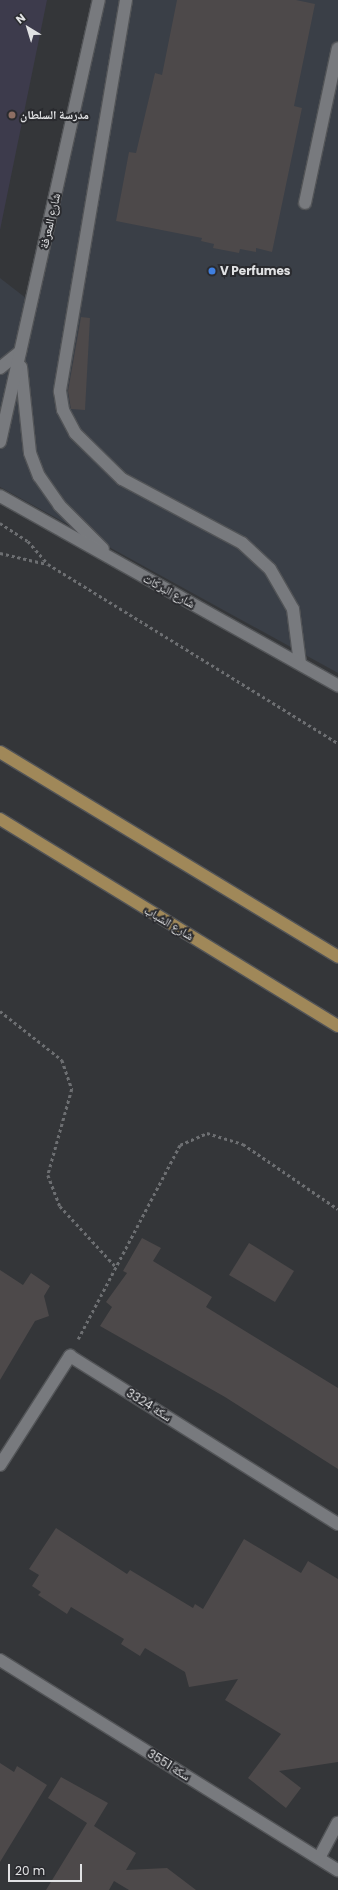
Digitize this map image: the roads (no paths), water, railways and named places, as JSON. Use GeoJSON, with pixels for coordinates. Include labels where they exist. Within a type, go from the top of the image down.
{"type":"FeatureCollection","features":[{"type":"Feature","properties":{"kind":"main road"},"geometry":{"type":"LineString","coordinates":[[0,752],[338,957]]}},
{"type":"Feature","properties":{"kind":"main road","name":"شارع الشباب"},"geometry":{"type":"LineString","coordinates":[[0,819],[338,1026]]}},
{"type":"Feature","properties":{"kind":"street","name":"شارع المعرفة"},"geometry":{"type":"LineString","coordinates":[[0,442],[99,0]]}},
{"type":"Feature","properties":{"kind":"street"},"geometry":{"type":"LineString","coordinates":[[126,0],[60,391],[63,410],[75,433],[122,479],[242,543],[270,568],[293,609],[300,664]]}},
{"type":"Feature","properties":{"kind":"street"},"geometry":{"type":"LineString","coordinates":[[305,204],[338,48]]}},
{"type":"Feature","properties":{"kind":"street"},"geometry":{"type":"LineString","coordinates":[[0,368],[20,352]]}},
{"type":"Feature","properties":{"kind":"street"},"geometry":{"type":"LineString","coordinates":[[20,352],[30,452],[39,476],[59,505],[114,560]]}},
{"type":"Feature","properties":{"kind":"street","name":"شارع البركات"},"geometry":{"type":"LineString","coordinates":[[0,496],[300,664],[336,682]]}},
{"type":"Feature","properties":{"kind":"street","name":"سكة 3324"},"geometry":{"type":"LineString","coordinates":[[0,1465],[70,1356],[338,1524]]}},
{"type":"Feature","properties":{"kind":"street","name":"سكة 3551"},"geometry":{"type":"LineString","coordinates":[[0,1660],[338,1870]]}},
{"type":"Feature","properties":{"kind":"street"},"geometry":{"type":"LineString","coordinates":[[319,1858],[338,1823]]}},
{"type":"Feature","properties":{"kind":"place","name":"مدرسة السلطان"},"geometry":{"type":"Point","coordinates":[12,115]}},
{"type":"Feature","properties":{"kind":"place","name":"V Perfumes"},"geometry":{"type":"Point","coordinates":[212,271]}}]}
